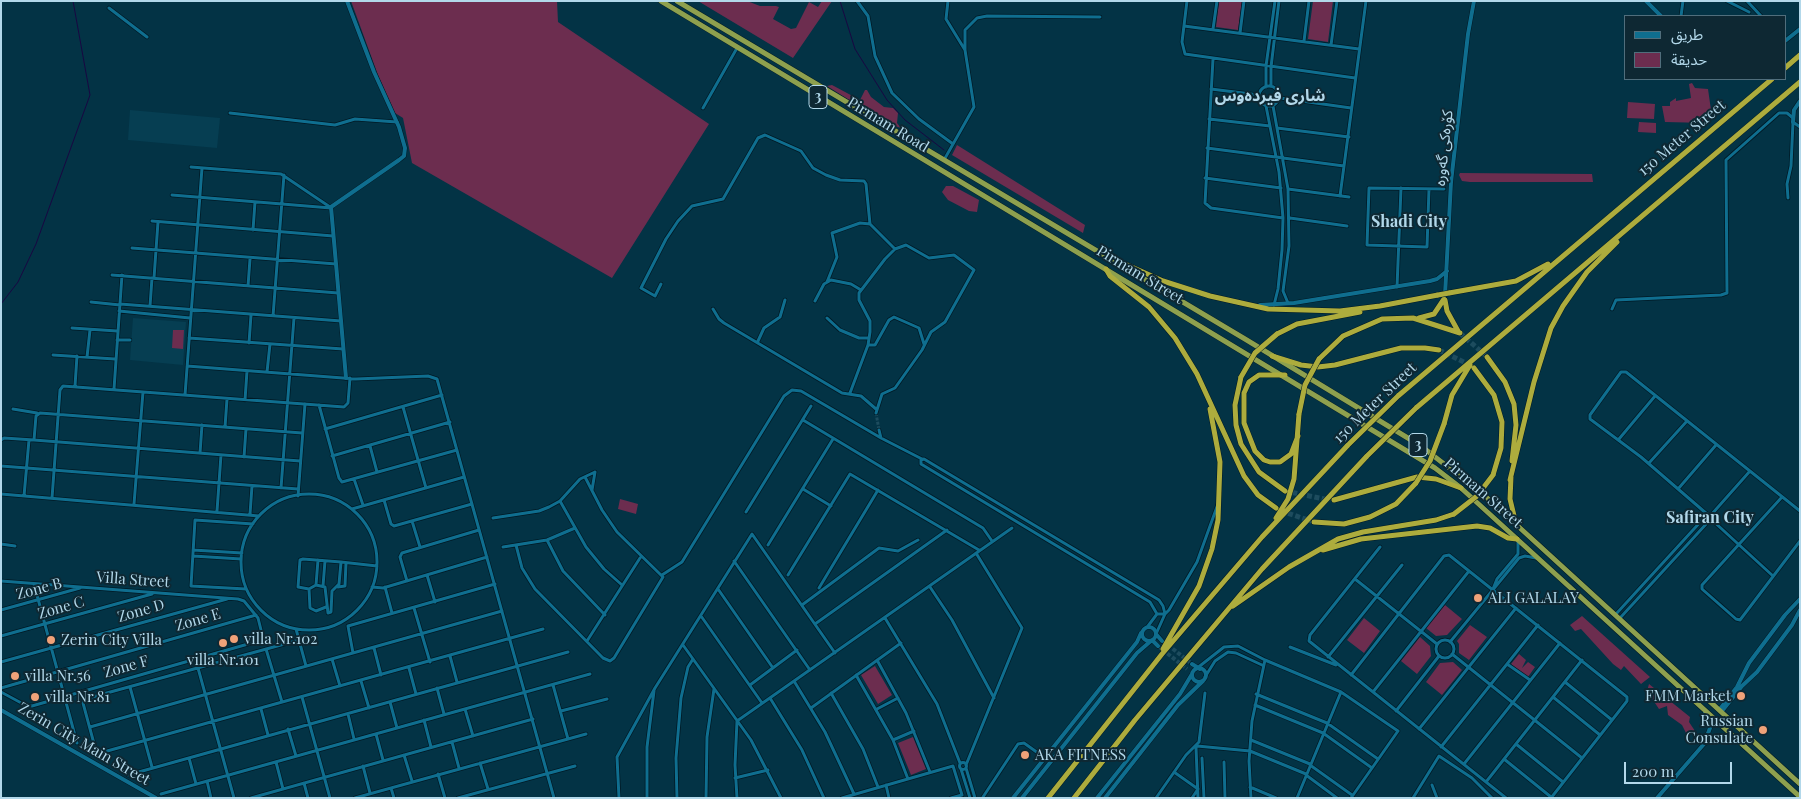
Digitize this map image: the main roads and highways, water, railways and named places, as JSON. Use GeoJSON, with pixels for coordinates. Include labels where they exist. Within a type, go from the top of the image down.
{"type":"FeatureCollection","features":[{"type":"Feature","properties":{"kind":"highway","name":"Pirmam Road"},"geometry":{"type":"LineString","coordinates":[[661,1],[976,191]]}},
{"type":"Feature","properties":{"kind":"highway","name":"Pirmam Road"},"geometry":{"type":"LineString","coordinates":[[676,1],[980,183]]}},
{"type":"Feature","properties":{"kind":"highway"},"geometry":{"type":"LineString","coordinates":[[1786,67],[1800,55]]}},
{"type":"Feature","properties":{"kind":"highway","name":"150 Meter Street"},"geometry":{"type":"LineString","coordinates":[[1048,798],[1162,654],[1262,537],[1348,445],[1398,396],[1563,254],[1771,80]]}},
{"type":"Feature","properties":{"kind":"highway"},"geometry":{"type":"LineString","coordinates":[[1074,798],[1135,720],[1224,613],[1262,569],[1367,456],[1416,408],[1475,357],[1800,82]]}},
{"type":"Feature","properties":{"kind":"highway","name":"Pirmam Street"},"geometry":{"type":"LineString","coordinates":[[980,183],[1421,446],[1472,485],[1516,524],[1800,784]]}},
{"type":"Feature","properties":{"kind":"highway","name":"Pirmam Street"},"geometry":{"type":"LineString","coordinates":[[976,191],[1419,457],[1460,488],[1800,797]]}},
{"type":"Feature","properties":{"kind":"highway"},"geometry":{"type":"LineString","coordinates":[[1510,480],[1542,352],[1557,316],[1587,272],[1648,210]]}},
{"type":"Feature","properties":{"kind":"highway"},"geometry":{"type":"LineString","coordinates":[[1285,491],[1259,472],[1241,444],[1236,425],[1235,405],[1241,377],[1255,353],[1277,334],[1297,324],[1380,306],[1516,281],[1563,254]]}},
{"type":"Feature","properties":{"kind":"highway"},"geometry":{"type":"LineString","coordinates":[[1116,264],[1124,264],[1163,281],[1210,296],[1276,309],[1317,311],[1380,306]]}},
{"type":"Feature","properties":{"kind":"highway"},"geometry":{"type":"LineString","coordinates":[[1106,269],[1110,276],[1149,307],[1168,327],[1184,351],[1244,476],[1258,495],[1276,508]]}},
{"type":"Feature","properties":{"kind":"highway"},"geometry":{"type":"LineString","coordinates":[[1262,537],[1283,508],[1292,490],[1296,471],[1299,414],[1305,385],[1320,359],[1343,336],[1357,328],[1382,319],[1414,318],[1434,314],[1444,299],[1447,311],[1459,332],[1414,318]]}},
{"type":"Feature","properties":{"kind":"highway"},"geometry":{"type":"LineString","coordinates":[[1272,356],[1301,365],[1318,367],[1335,365],[1401,348],[1439,350]]}},
{"type":"Feature","properties":{"kind":"highway"},"geometry":{"type":"LineString","coordinates":[[1314,522],[1344,524],[1370,517],[1402,500],[1430,461],[1444,424],[1452,395],[1475,357]]}},
{"type":"Feature","properties":{"kind":"highway"},"geometry":{"type":"LineString","coordinates":[[1487,357],[1505,382],[1514,404],[1516,432],[1510,480],[1510,498],[1516,524]]}},
{"type":"Feature","properties":{"kind":"highway"},"geometry":{"type":"LineString","coordinates":[[1224,613],[1262,584],[1333,542],[1357,533],[1436,520],[1454,514],[1477,496],[1493,475],[1502,441],[1501,417],[1494,395],[1474,368]]}},
{"type":"Feature","properties":{"kind":"highway"},"geometry":{"type":"LineString","coordinates":[[1284,376],[1266,374],[1253,377],[1244,393],[1244,423],[1254,451],[1264,460],[1270,462],[1285,459],[1291,454],[1298,436]]}},
{"type":"Feature","properties":{"kind":"highway"},"geometry":{"type":"LineString","coordinates":[[1162,654],[1167,640],[1192,600],[1204,574],[1214,542],[1220,499],[1218,444],[1203,390]]}},
{"type":"Feature","properties":{"kind":"highway"},"geometry":{"type":"LineString","coordinates":[[1334,500],[1417,477],[1436,479],[1460,488]]}},
{"type":"Feature","properties":{"kind":"highway"},"geometry":{"type":"LineString","coordinates":[[1313,553],[1361,539],[1477,526],[1490,528],[1508,538],[1517,540]]}},
{"type":"Feature","properties":{"kind":"waterway"},"geometry":{"type":"LineString","coordinates":[[1,304],[18,282],[36,244],[90,95],[73,1]]}},
{"type":"Feature","properties":{"kind":"waterway"},"geometry":{"type":"LineString","coordinates":[[840,1],[855,49],[887,100],[905,120],[944,150]]}},
{"type":"Feature","properties":{"kind":"tunnel"},"geometry":{"type":"LineString","coordinates":[[1460,333],[1485,355]]}},
{"type":"Feature","properties":{"kind":"tunnel"},"geometry":{"type":"LineString","coordinates":[[1439,350],[1470,365]]}},
{"type":"Feature","properties":{"kind":"tunnel"},"geometry":{"type":"LineString","coordinates":[[876,413],[879,430]]}},
{"type":"Feature","properties":{"kind":"tunnel"},"geometry":{"type":"LineString","coordinates":[[1285,491],[1329,500]]}},
{"type":"Feature","properties":{"kind":"tunnel"},"geometry":{"type":"LineString","coordinates":[[1281,511],[1314,522]]}},
{"type":"Feature","properties":{"kind":"tunnel"},"geometry":{"type":"LineString","coordinates":[[1168,645],[1192,664]]}},
{"type":"Feature","properties":{"kind":"tunnel"},"geometry":{"type":"LineString","coordinates":[[1158,646],[1187,669]]}},
{"type":"Feature","properties":{"kind":"place","name":"ALI GALALAY"},"geometry":{"type":"Point","coordinates":[1478,598]}},
{"type":"Feature","properties":{"kind":"place","name":"villa Nr.102"},"geometry":{"type":"Point","coordinates":[234,639]}},
{"type":"Feature","properties":{"kind":"place","name":"Zerin City Villa"},"geometry":{"type":"Point","coordinates":[51,640]}},
{"type":"Feature","properties":{"kind":"place","name":"villa Nr.101"},"geometry":{"type":"Point","coordinates":[223,643]}},
{"type":"Feature","properties":{"kind":"place","name":"villa Nr.56"},"geometry":{"type":"Point","coordinates":[15,676]}},
{"type":"Feature","properties":{"kind":"place","name":"FMM Market"},"geometry":{"type":"Point","coordinates":[1741,696]}},
{"type":"Feature","properties":{"kind":"place","name":"villa Nr.81"},"geometry":{"type":"Point","coordinates":[35,697]}},
{"type":"Feature","properties":{"kind":"place","name":"Russian Consulate"},"geometry":{"type":"Point","coordinates":[1763,730]}},
{"type":"Feature","properties":{"kind":"place","name":"AKA FITNESS"},"geometry":{"type":"Point","coordinates":[1025,755]}},
{"type":"Feature","properties":{"kind":"district","name":"شاری فیردەوس"},"geometry":{"type":"Point","coordinates":[1270,96]}},
{"type":"Feature","properties":{"kind":"district","name":"Shadi City"},"geometry":{"type":"Point","coordinates":[1409,222]}},
{"type":"Feature","properties":{"kind":"district","name":"Safiran City"},"geometry":{"type":"Point","coordinates":[1710,518]}}]}
